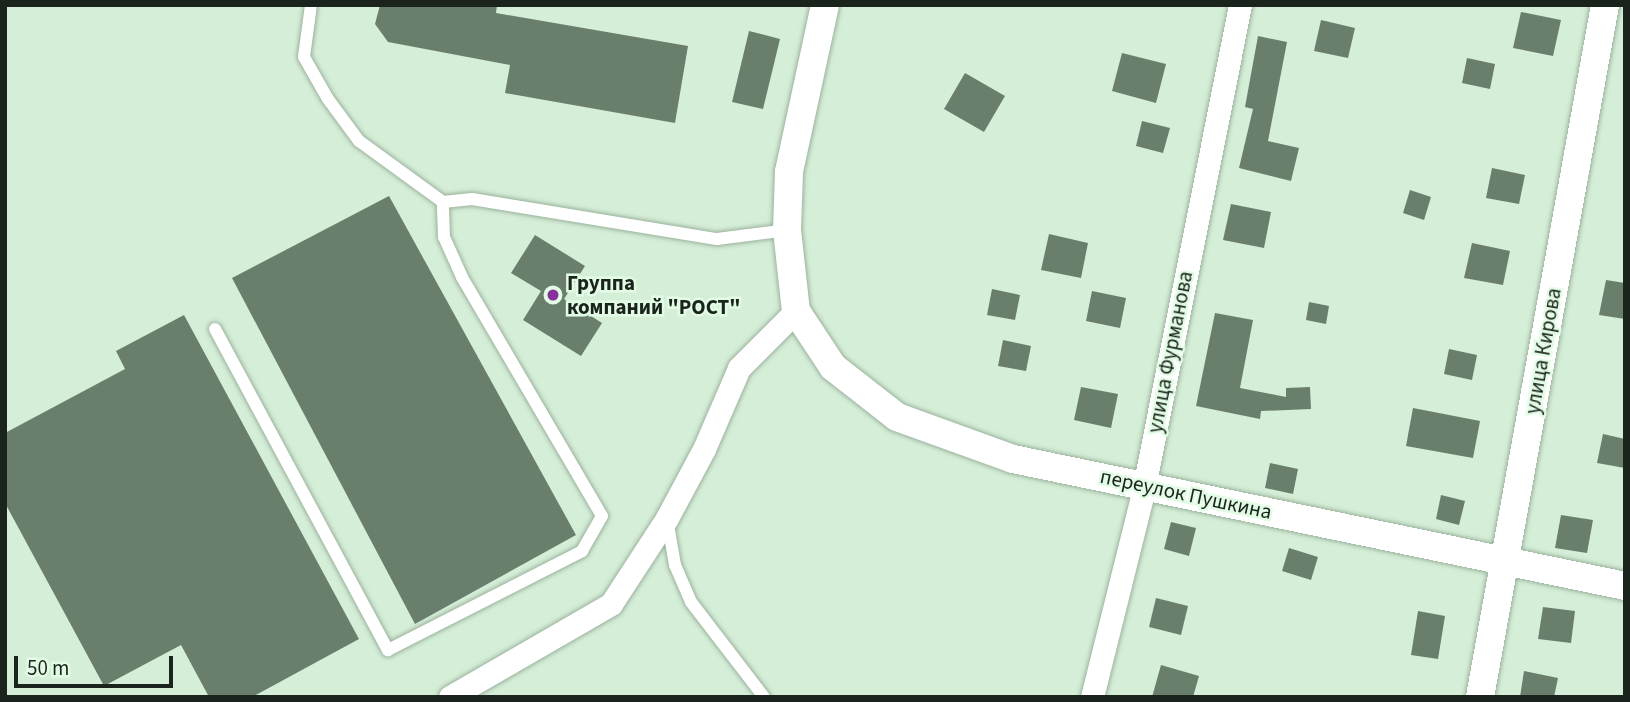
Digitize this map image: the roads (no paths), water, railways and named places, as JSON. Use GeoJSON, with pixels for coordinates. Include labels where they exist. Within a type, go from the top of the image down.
{"type":"FeatureCollection","features":[{"type":"Feature","properties":{"kind":"street"},"geometry":{"type":"LineString","coordinates":[[450,697],[611,604],[667,518],[704,449],[739,368],[796,311],[787,230],[789,172],[825,5]]}},
{"type":"Feature","properties":{"kind":"street","name":"улица Фурманова"},"geometry":{"type":"LineString","coordinates":[[1092,697],[1143,484],[1240,5]]}},
{"type":"Feature","properties":{"kind":"street","name":"улица Кирова"},"geometry":{"type":"LineString","coordinates":[[1480,697],[1605,5]]}},
{"type":"Feature","properties":{"kind":"street","name":"переулок Пушкина"},"geometry":{"type":"LineString","coordinates":[[796,311],[833,367],[897,417],[1013,459],[1143,484],[1504,564],[1625,586]]}},
{"type":"Feature","properties":{"kind":"lane"},"geometry":{"type":"LineString","coordinates":[[311,5],[304,57],[328,99],[359,141],[443,202],[472,199],[717,239],[787,230]]}},
{"type":"Feature","properties":{"kind":"lane"},"geometry":{"type":"LineString","coordinates":[[215,328],[388,650],[582,551],[602,516],[463,277],[444,237],[443,202]]}},
{"type":"Feature","properties":{"kind":"lane"},"geometry":{"type":"LineString","coordinates":[[667,518],[675,565],[691,602],[764,697]]}},
{"type":"Feature","properties":{"kind":"place","name":"Группа компаний \"РОСТ\""},"geometry":{"type":"Point","coordinates":[553,295]}}]}
